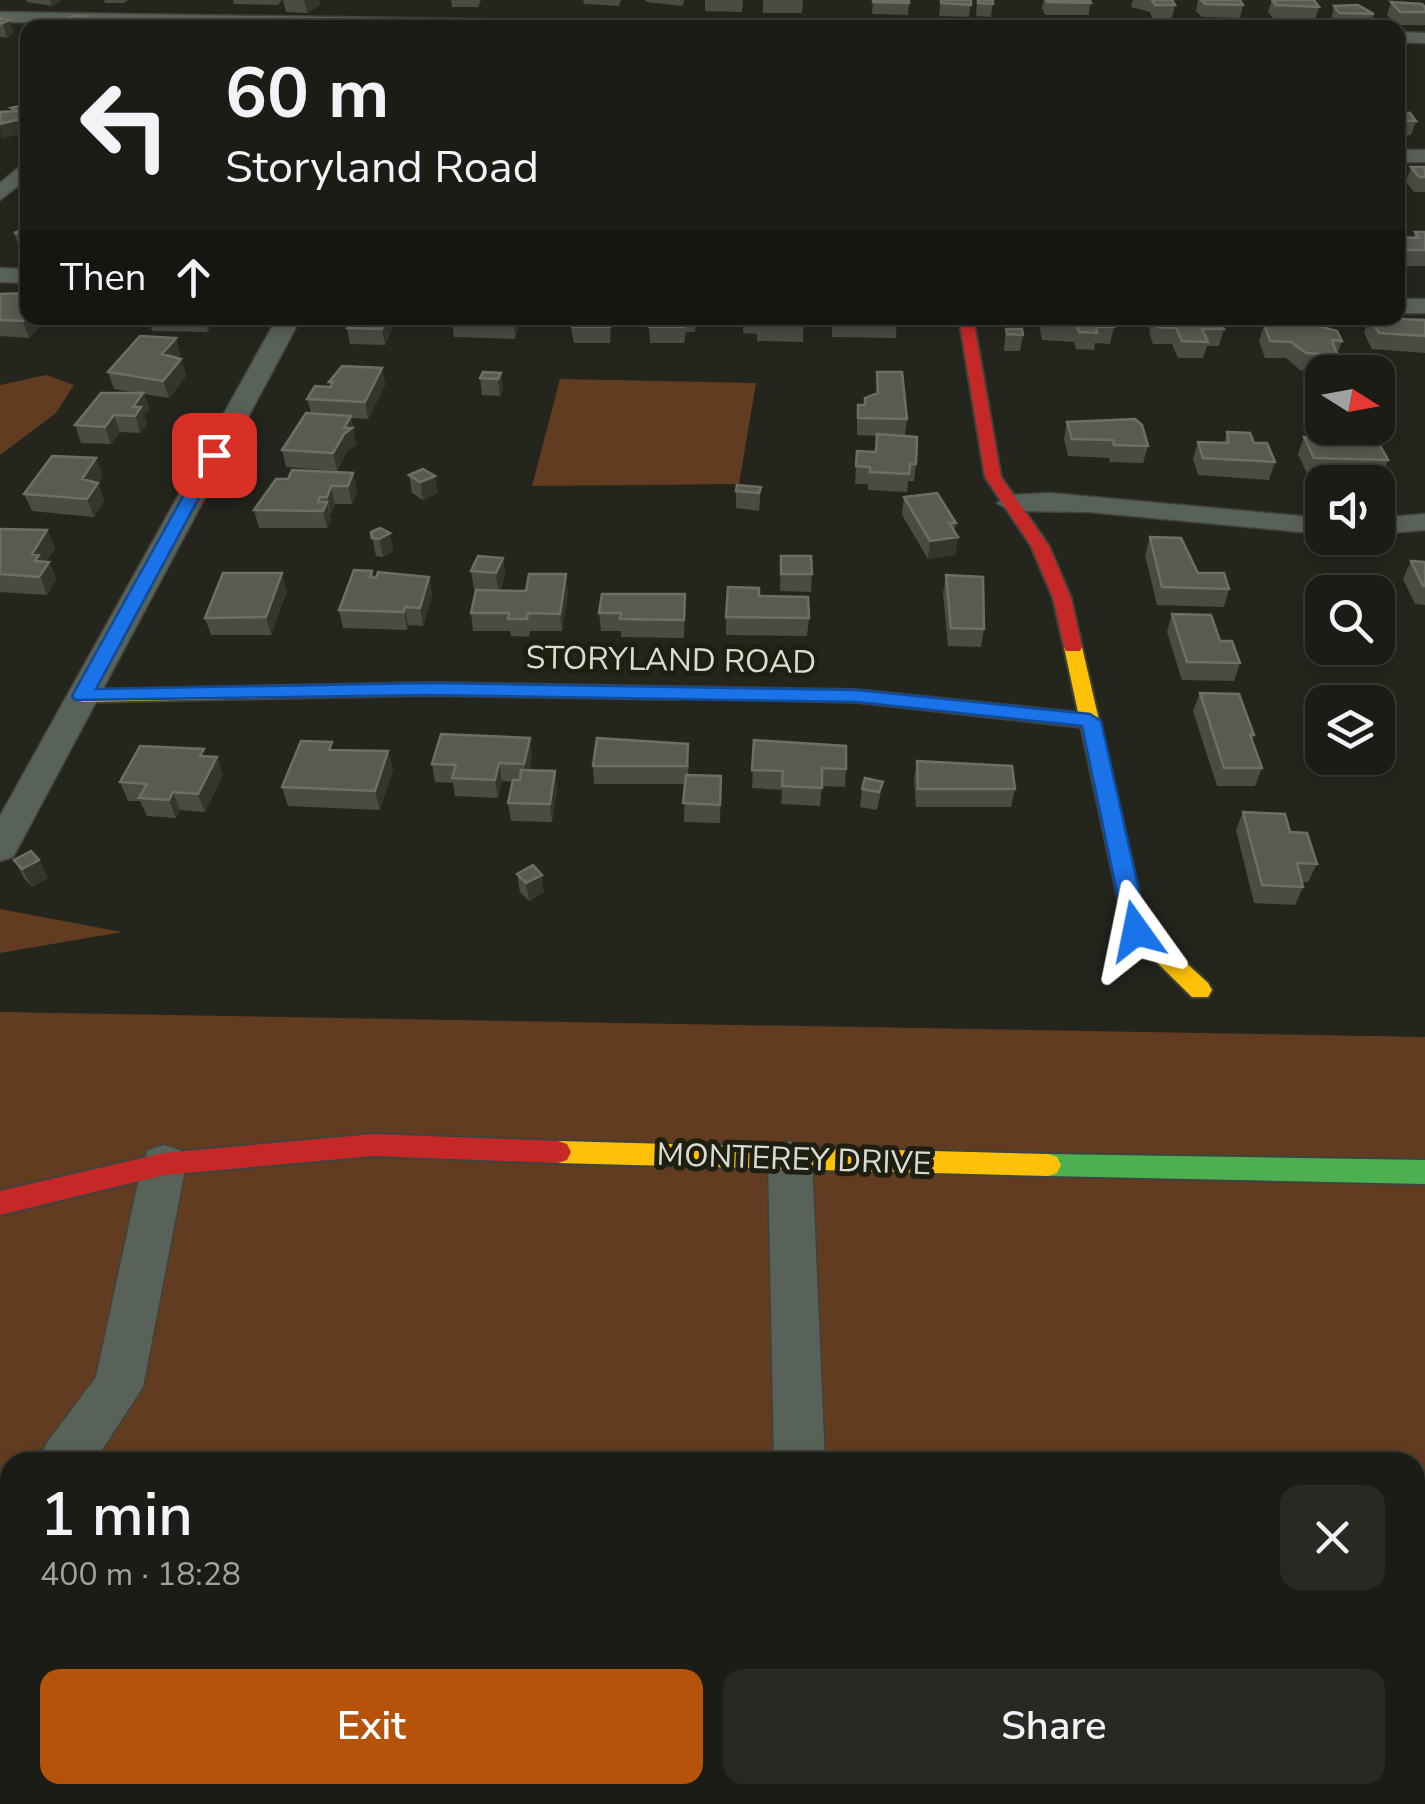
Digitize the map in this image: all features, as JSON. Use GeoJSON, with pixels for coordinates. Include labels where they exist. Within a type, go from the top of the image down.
{"type":"FeatureCollection","features":[{"type":"Feature","properties":{"kind":"street"},"geometry":{"type":"LineString","coordinates":[[0,17],[197,20]]}},
{"type":"Feature","properties":{"kind":"street"},"geometry":{"type":"LineString","coordinates":[[0,194],[20,174]]}},
{"type":"Feature","properties":{"kind":"street"},"geometry":{"type":"LineString","coordinates":[[0,848],[285,325]]}},
{"type":"Feature","properties":{"kind":"street"},"geometry":{"type":"LineString","coordinates":[[967,325],[986,454],[993,477],[1040,546],[1062,598],[1136,931],[1200,990]]}},
{"type":"Feature","properties":{"kind":"street"},"geometry":{"type":"LineString","coordinates":[[1011,502],[1103,502],[1240,524],[1305,526]]}},
{"type":"Feature","properties":{"kind":"street"},"geometry":{"type":"LineString","coordinates":[[1395,525],[1425,522]]}},
{"type":"Feature","properties":{"kind":"street","name":"STORYLAND ROAD"},"geometry":{"type":"LineString","coordinates":[[82,696],[428,689],[857,696],[1090,721]]}},
{"type":"Feature","properties":{"kind":"street","name":"MONTEREY DRIVE"},"geometry":{"type":"LineString","coordinates":[[0,1203],[164,1164],[374,1145],[790,1160],[1425,1172]]}},
{"type":"Feature","properties":{"kind":"street"},"geometry":{"type":"LineString","coordinates":[[790,1160],[800,1452]]}},
{"type":"Feature","properties":{"kind":"street"},"geometry":{"type":"LineString","coordinates":[[71,1452],[118,1387],[164,1164]]}},
{"type":"Feature","properties":{"kind":"shaded area"},"geometry":{"type":"Polygon","coordinates":[[[46,375],[74,385],[56,413],[0,455],[0,385],[46,375]]]}},
{"type":"Feature","properties":{"kind":"shaded area"},"geometry":{"type":"Polygon","coordinates":[[[560,379],[756,383],[739,484],[532,486],[560,379]]]}},
{"type":"Feature","properties":{"kind":"shaded area"},"geometry":{"type":"Polygon","coordinates":[[[0,909],[122,932],[0,953],[0,909]]]}},
{"type":"Feature","properties":{"kind":"shaded area"},"geometry":{"type":"Polygon","coordinates":[[[0,1012],[1425,1037],[1425,1452],[0,1452],[0,1012]]]}},
{"type":"Feature","properties":{"kind":"building"},"geometry":{"type":"Polygon","coordinates":[[[909,0],[909,3],[873,2],[909,0]]]}},
{"type":"Feature","properties":{"kind":"building"},"geometry":{"type":"Polygon","coordinates":[[[971,0],[971,5],[941,3],[971,0]]]}},
{"type":"Feature","properties":{"kind":"building"},"geometry":{"type":"Polygon","coordinates":[[[1090,0],[1091,3],[1047,2],[1090,0]]]}},
{"type":"Feature","properties":{"kind":"building"},"geometry":{"type":"Polygon","coordinates":[[[1152,0],[1172,0],[1175,5],[1155,5],[1152,0]]]}},
{"type":"Feature","properties":{"kind":"building"},"geometry":{"type":"Polygon","coordinates":[[[1201,0],[1240,0],[1243,5],[1205,4],[1201,0]]]}},
{"type":"Feature","properties":{"kind":"building"},"geometry":{"type":"Polygon","coordinates":[[[1272,0],[1314,0],[1319,7],[1276,5],[1272,0]]]}},
{"type":"Feature","properties":{"kind":"building"},"geometry":{"type":"Polygon","coordinates":[[[1391,2],[1422,4],[1425,12],[1400,12],[1391,2]]]}},
{"type":"Feature","properties":{"kind":"building"},"geometry":{"type":"Polygon","coordinates":[[[1358,5],[1374,14],[1339,13],[1334,6],[1358,5]]]}},
{"type":"Feature","properties":{"kind":"building"},"geometry":{"type":"Polygon","coordinates":[[[20,106],[20,119],[0,124],[0,112],[17,111],[11,108],[20,106]]]}},
{"type":"Feature","properties":{"kind":"building"},"geometry":{"type":"Polygon","coordinates":[[[1411,167],[1425,167],[1425,177],[1419,177],[1411,167]]]}},
{"type":"Feature","properties":{"kind":"building"},"geometry":{"type":"Polygon","coordinates":[[[1415,232],[1425,232],[1425,250],[1405,250],[1405,237],[1419,238],[1415,232]]]}},
{"type":"Feature","properties":{"kind":"building"},"geometry":{"type":"Polygon","coordinates":[[[20,293],[20,321],[0,320],[0,294],[20,293]]]}},
{"type":"Feature","properties":{"kind":"building"},"geometry":{"type":"Polygon","coordinates":[[[1405,319],[1425,320],[1425,336],[1379,333],[1374,325],[1405,325],[1405,319]]]}},
{"type":"Feature","properties":{"kind":"building"},"geometry":{"type":"Polygon","coordinates":[[[348,325],[384,325],[382,329],[347,328],[348,325]]]}},
{"type":"Feature","properties":{"kind":"building"},"geometry":{"type":"Polygon","coordinates":[[[572,325],[610,325],[610,327],[572,325]]]}},
{"type":"Feature","properties":{"kind":"building"},"geometry":{"type":"Polygon","coordinates":[[[649,325],[684,325],[684,327],[649,325]]]}},
{"type":"Feature","properties":{"kind":"building"},"geometry":{"type":"Polygon","coordinates":[[[1061,325],[1114,327],[1096,327],[1097,333],[1079,332],[1077,326],[1061,325]]]}},
{"type":"Feature","properties":{"kind":"building"},"geometry":{"type":"Polygon","coordinates":[[[1222,325],[1224,329],[1202,329],[1208,342],[1182,341],[1176,328],[1157,327],[1222,325]]]}},
{"type":"Feature","properties":{"kind":"building"},"geometry":{"type":"Polygon","coordinates":[[[1264,325],[1315,325],[1337,331],[1342,341],[1332,340],[1337,355],[1306,353],[1291,342],[1270,341],[1264,325]]]}},
{"type":"Feature","properties":{"kind":"building"},"geometry":{"type":"Polygon","coordinates":[[[1006,329],[1022,329],[1023,335],[1007,334],[1006,329]]]}},
{"type":"Feature","properties":{"kind":"building"},"geometry":{"type":"Polygon","coordinates":[[[140,336],[176,338],[162,354],[181,359],[163,381],[108,372],[140,336]]]}},
{"type":"Feature","properties":{"kind":"building"},"geometry":{"type":"Polygon","coordinates":[[[342,366],[382,368],[365,402],[307,399],[315,386],[331,387],[333,382],[329,382],[342,366]]]}},
{"type":"Feature","properties":{"kind":"building"},"geometry":{"type":"Polygon","coordinates":[[[483,372],[501,373],[498,379],[480,378],[483,372]]]}},
{"type":"Feature","properties":{"kind":"building"},"geometry":{"type":"Polygon","coordinates":[[[877,372],[902,372],[907,419],[858,418],[858,405],[865,405],[865,398],[878,393],[877,372]]]}},
{"type":"Feature","properties":{"kind":"building"},"geometry":{"type":"Polygon","coordinates":[[[101,393],[143,393],[133,407],[141,407],[135,416],[114,415],[105,427],[75,425],[101,393]]]}},
{"type":"Feature","properties":{"kind":"building"},"geometry":{"type":"Polygon","coordinates":[[[306,413],[351,416],[344,428],[352,428],[333,453],[282,450],[306,413]]]}},
{"type":"Feature","properties":{"kind":"building"},"geometry":{"type":"Polygon","coordinates":[[[1135,419],[1142,425],[1148,446],[1072,439],[1067,422],[1135,419]]]}},
{"type":"Feature","properties":{"kind":"building"},"geometry":{"type":"Polygon","coordinates":[[[1227,432],[1250,433],[1254,443],[1267,443],[1275,462],[1203,458],[1198,442],[1229,443],[1227,432]]]}},
{"type":"Feature","properties":{"kind":"building"},"geometry":{"type":"Polygon","coordinates":[[[877,434],[917,437],[916,464],[910,464],[909,474],[870,472],[870,467],[856,466],[857,451],[876,452],[877,434]]]}},
{"type":"Feature","properties":{"kind":"building"},"geometry":{"type":"Polygon","coordinates":[[[1308,445],[1380,445],[1388,460],[1314,458],[1308,445]]]}},
{"type":"Feature","properties":{"kind":"building"},"geometry":{"type":"Polygon","coordinates":[[[52,456],[96,458],[82,479],[98,483],[87,499],[24,494],[52,456]]]}},
{"type":"Feature","properties":{"kind":"building"},"geometry":{"type":"Polygon","coordinates":[[[423,469],[435,476],[420,482],[409,475],[423,469]]]}},
{"type":"Feature","properties":{"kind":"building"},"geometry":{"type":"Polygon","coordinates":[[[292,470],[353,473],[348,486],[331,486],[327,497],[320,497],[318,502],[327,502],[323,511],[254,510],[276,479],[288,479],[292,470]]]}},
{"type":"Feature","properties":{"kind":"building"},"geometry":{"type":"Polygon","coordinates":[[[737,485],[761,487],[759,493],[736,491],[737,485]]]}},
{"type":"Feature","properties":{"kind":"building"},"geometry":{"type":"Polygon","coordinates":[[[937,493],[956,523],[949,523],[958,537],[930,541],[904,497],[937,493]]]}},
{"type":"Feature","properties":{"kind":"building"},"geometry":{"type":"Polygon","coordinates":[[[380,528],[390,533],[372,538],[371,532],[380,528]]]}},
{"type":"Feature","properties":{"kind":"building"},"geometry":{"type":"Polygon","coordinates":[[[0,529],[47,530],[32,554],[39,555],[35,561],[49,562],[39,577],[0,574],[0,529]]]}},
{"type":"Feature","properties":{"kind":"building"},"geometry":{"type":"Polygon","coordinates":[[[1150,537],[1181,538],[1198,573],[1224,573],[1229,589],[1162,587],[1150,537]]]}},
{"type":"Feature","properties":{"kind":"building"},"geometry":{"type":"Polygon","coordinates":[[[478,556],[503,558],[496,573],[471,571],[478,556]]]}},
{"type":"Feature","properties":{"kind":"building"},"geometry":{"type":"Polygon","coordinates":[[[781,556],[811,556],[812,574],[781,574],[781,556]]]}},
{"type":"Feature","properties":{"kind":"building"},"geometry":{"type":"Polygon","coordinates":[[[1411,561],[1425,562],[1425,586],[1423,586],[1411,561]]]}},
{"type":"Feature","properties":{"kind":"building"},"geometry":{"type":"Polygon","coordinates":[[[354,570],[372,571],[370,577],[376,578],[378,572],[429,577],[420,608],[405,607],[404,612],[339,610],[354,570]]]}},
{"type":"Feature","properties":{"kind":"building"},"geometry":{"type":"Polygon","coordinates":[[[223,573],[282,573],[266,617],[205,618],[223,573]]]}},
{"type":"Feature","properties":{"kind":"building"},"geometry":{"type":"Polygon","coordinates":[[[529,574],[566,574],[560,614],[528,613],[527,619],[508,619],[509,613],[471,613],[476,590],[526,591],[529,574]]]}},
{"type":"Feature","properties":{"kind":"building"},"geometry":{"type":"Polygon","coordinates":[[[946,575],[983,577],[984,629],[951,628],[946,575]]]}},
{"type":"Feature","properties":{"kind":"building"},"geometry":{"type":"Polygon","coordinates":[[[728,587],[759,588],[759,596],[808,597],[809,618],[726,617],[728,587]]]}},
{"type":"Feature","properties":{"kind":"building"},"geometry":{"type":"Polygon","coordinates":[[[602,594],[685,594],[684,620],[620,619],[621,613],[599,613],[602,594]]]}},
{"type":"Feature","properties":{"kind":"building"},"geometry":{"type":"Polygon","coordinates":[[[1172,614],[1211,615],[1220,641],[1232,641],[1240,663],[1187,662],[1172,614]]]}},
{"type":"Feature","properties":{"kind":"building"},"geometry":{"type":"Polygon","coordinates":[[[1200,693],[1239,694],[1262,768],[1224,768],[1200,693]]]}},
{"type":"Feature","properties":{"kind":"building"},"geometry":{"type":"Polygon","coordinates":[[[441,734],[530,738],[524,764],[499,763],[495,780],[452,778],[456,765],[432,764],[441,734]]]}},
{"type":"Feature","properties":{"kind":"building"},"geometry":{"type":"Polygon","coordinates":[[[597,738],[688,744],[687,766],[593,766],[597,738]]]}},
{"type":"Feature","properties":{"kind":"building"},"geometry":{"type":"Polygon","coordinates":[[[754,740],[846,746],[846,769],[822,768],[822,788],[782,786],[783,771],[752,770],[754,740]]]}},
{"type":"Feature","properties":{"kind":"building"},"geometry":{"type":"Polygon","coordinates":[[[301,741],[332,742],[329,750],[388,751],[375,791],[282,787],[301,741]]]}},
{"type":"Feature","properties":{"kind":"building"},"geometry":{"type":"Polygon","coordinates":[[[140,746],[204,749],[200,756],[217,757],[198,794],[173,792],[169,800],[139,798],[147,784],[120,782],[140,746]]]}},
{"type":"Feature","properties":{"kind":"building"},"geometry":{"type":"Polygon","coordinates":[[[917,761],[1012,766],[1015,789],[918,789],[917,761]]]}},
{"type":"Feature","properties":{"kind":"building"},"geometry":{"type":"Polygon","coordinates":[[[521,770],[555,771],[550,804],[508,803],[513,780],[520,780],[521,770]]]}},
{"type":"Feature","properties":{"kind":"building"},"geometry":{"type":"Polygon","coordinates":[[[686,775],[721,776],[720,805],[683,803],[686,775]]]}},
{"type":"Feature","properties":{"kind":"building"},"geometry":{"type":"Polygon","coordinates":[[[865,778],[883,782],[879,792],[862,789],[865,778]]]}},
{"type":"Feature","properties":{"kind":"building"},"geometry":{"type":"Polygon","coordinates":[[[1243,812],[1285,814],[1290,832],[1307,833],[1317,864],[1297,863],[1303,887],[1262,885],[1243,812]]]}},
{"type":"Feature","properties":{"kind":"building"},"geometry":{"type":"Polygon","coordinates":[[[31,851],[39,860],[22,869],[14,860],[31,851]]]}},
{"type":"Feature","properties":{"kind":"building"},"geometry":{"type":"Polygon","coordinates":[[[533,865],[542,875],[526,883],[517,874],[533,865]]]}},
{"type":"Feature","properties":{"kind":"traffic: fast"},"geometry":{"type":"LineString","coordinates":[[1048,1165],[1425,1172]]}},
{"type":"Feature","properties":{"kind":"traffic: slow"},"geometry":{"type":"LineString","coordinates":[[1073,647],[1136,931],[1200,990]]}},
{"type":"Feature","properties":{"kind":"traffic: slow"},"geometry":{"type":"LineString","coordinates":[[82,696],[428,689],[678,693]]}},
{"type":"Feature","properties":{"kind":"traffic: slow"},"geometry":{"type":"LineString","coordinates":[[558,1152],[1048,1165]]}},
{"type":"Feature","properties":{"kind":"traffic: jam"},"geometry":{"type":"LineString","coordinates":[[967,325],[993,477],[1040,546],[1062,598],[1073,647]]}},
{"type":"Feature","properties":{"kind":"traffic: jam"},"geometry":{"type":"LineString","coordinates":[[678,693],[857,696],[1090,721]]}},
{"type":"Feature","properties":{"kind":"traffic: jam"},"geometry":{"type":"LineString","coordinates":[[0,1203],[164,1164],[374,1145],[558,1152]]}},
{"type":"Feature","properties":{"kind":"route"},"geometry":{"type":"LineString","coordinates":[[214,455],[82,696],[428,689],[857,696],[1090,721],[1136,931]]}}]}
